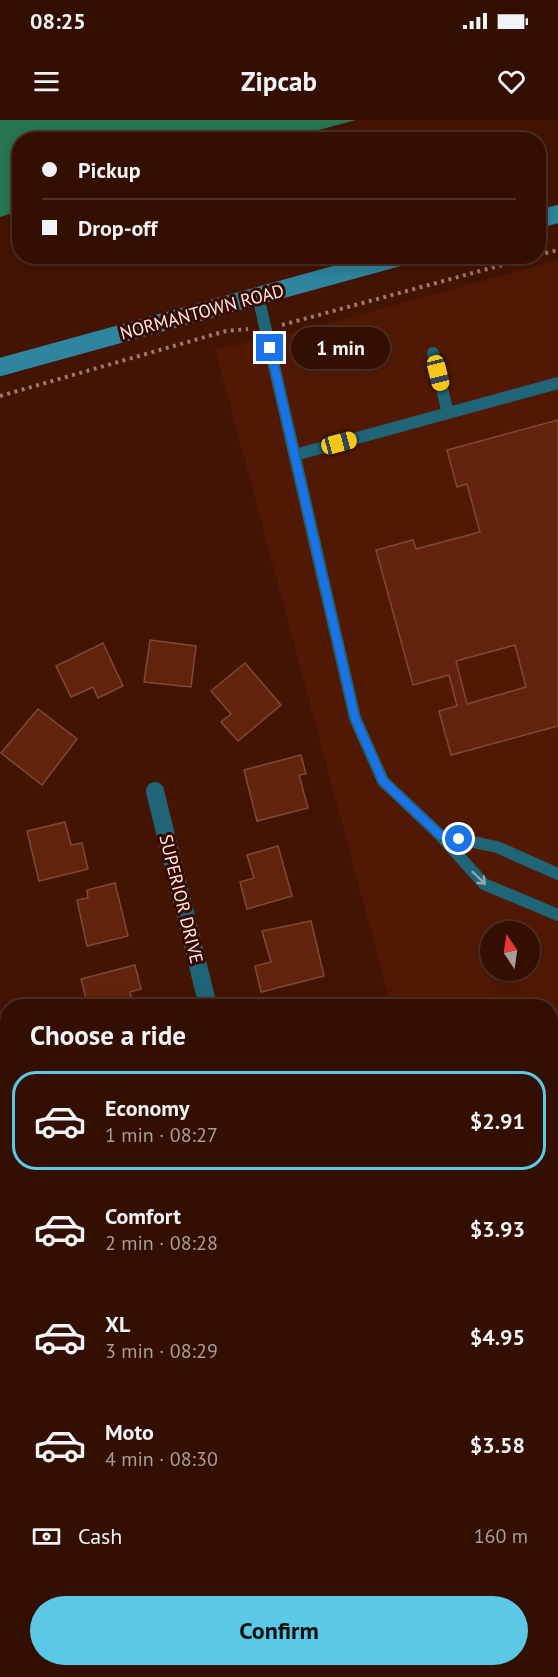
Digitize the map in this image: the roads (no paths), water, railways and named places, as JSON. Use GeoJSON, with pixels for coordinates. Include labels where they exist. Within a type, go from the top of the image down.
{"type":"FeatureCollection","features":[{"type":"Feature","properties":{"kind":"street","name":"NORMANTOWN ROAD"},"geometry":{"type":"LineString","coordinates":[[0,367],[374,264]]}},
{"type":"Feature","properties":{"kind":"street","name":"SUPERIOR DRIVE"},"geometry":{"type":"LineString","coordinates":[[155,791],[206,999]]}},
{"type":"Feature","properties":{"kind":"lane"},"geometry":{"type":"LineString","coordinates":[[258,296],[355,718],[383,781],[440,835],[484,884],[558,915]]}},
{"type":"Feature","properties":{"kind":"lane"},"geometry":{"type":"LineString","coordinates":[[433,353],[448,413]]}},
{"type":"Feature","properties":{"kind":"lane"},"geometry":{"type":"LineString","coordinates":[[295,455],[558,383]]}},
{"type":"Feature","properties":{"kind":"lane"},"geometry":{"type":"LineString","coordinates":[[440,835],[497,847],[558,874]]}}]}
